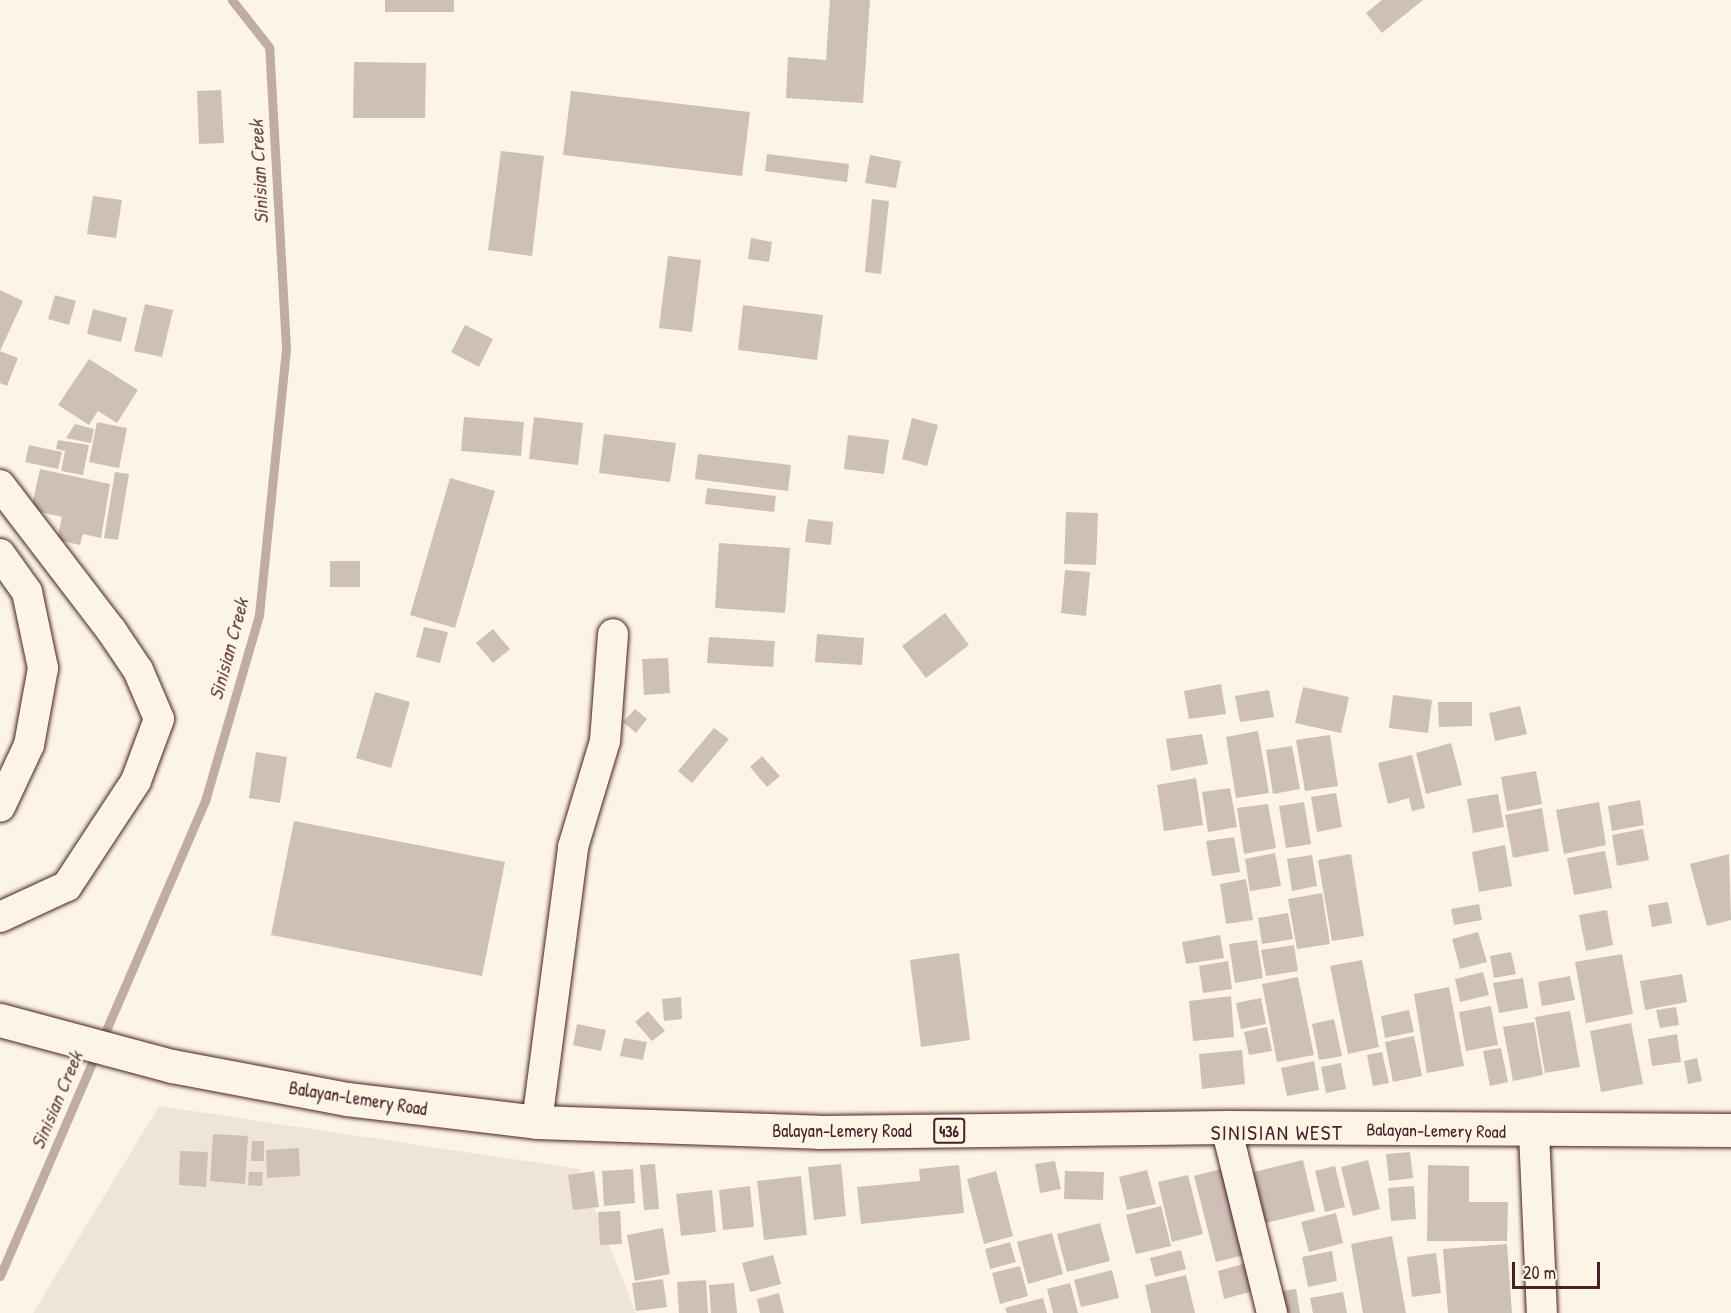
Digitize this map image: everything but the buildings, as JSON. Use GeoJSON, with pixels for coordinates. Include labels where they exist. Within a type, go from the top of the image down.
{"type":"FeatureCollection","features":[{"type":"Feature","properties":{"kind":"main road","name":"Balayan-Lemery Road"},"geometry":{"type":"LineString","coordinates":[[1,1020],[172,1066],[347,1099],[537,1122],[819,1132],[1226,1127],[1534,1132],[1731,1130]]}},
{"type":"Feature","properties":{"kind":"street"},"geometry":{"type":"LineString","coordinates":[[0,485],[111,630],[138,670],[159,719],[136,781],[67,886],[0,917]]}},
{"type":"Feature","properties":{"kind":"street"},"geometry":{"type":"LineString","coordinates":[[0,554],[27,592],[43,669],[29,745],[0,807]]}},
{"type":"Feature","properties":{"kind":"street"},"geometry":{"type":"LineString","coordinates":[[537,1122],[573,847],[605,741],[613,634]]}},
{"type":"Feature","properties":{"kind":"street"},"geometry":{"type":"LineString","coordinates":[[1226,1127],[1272,1313]]}},
{"type":"Feature","properties":{"kind":"street"},"geometry":{"type":"LineString","coordinates":[[1534,1132],[1542,1313]]}},
{"type":"Feature","properties":{"kind":"shaded area"},"geometry":{"type":"Polygon","coordinates":[[[159,1106],[579,1169],[636,1313],[33,1313],[159,1106]]]}},
{"type":"Feature","properties":{"kind":"waterway","name":"Sinisian Creek"},"geometry":{"type":"LineString","coordinates":[[0,1276],[205,801],[259,615],[286,348],[269,47],[232,0]]}},
{"type":"Feature","properties":{"kind":"district","name":"SINISIAN WEST"},"geometry":{"type":"Point","coordinates":[1277,1133]}}]}
